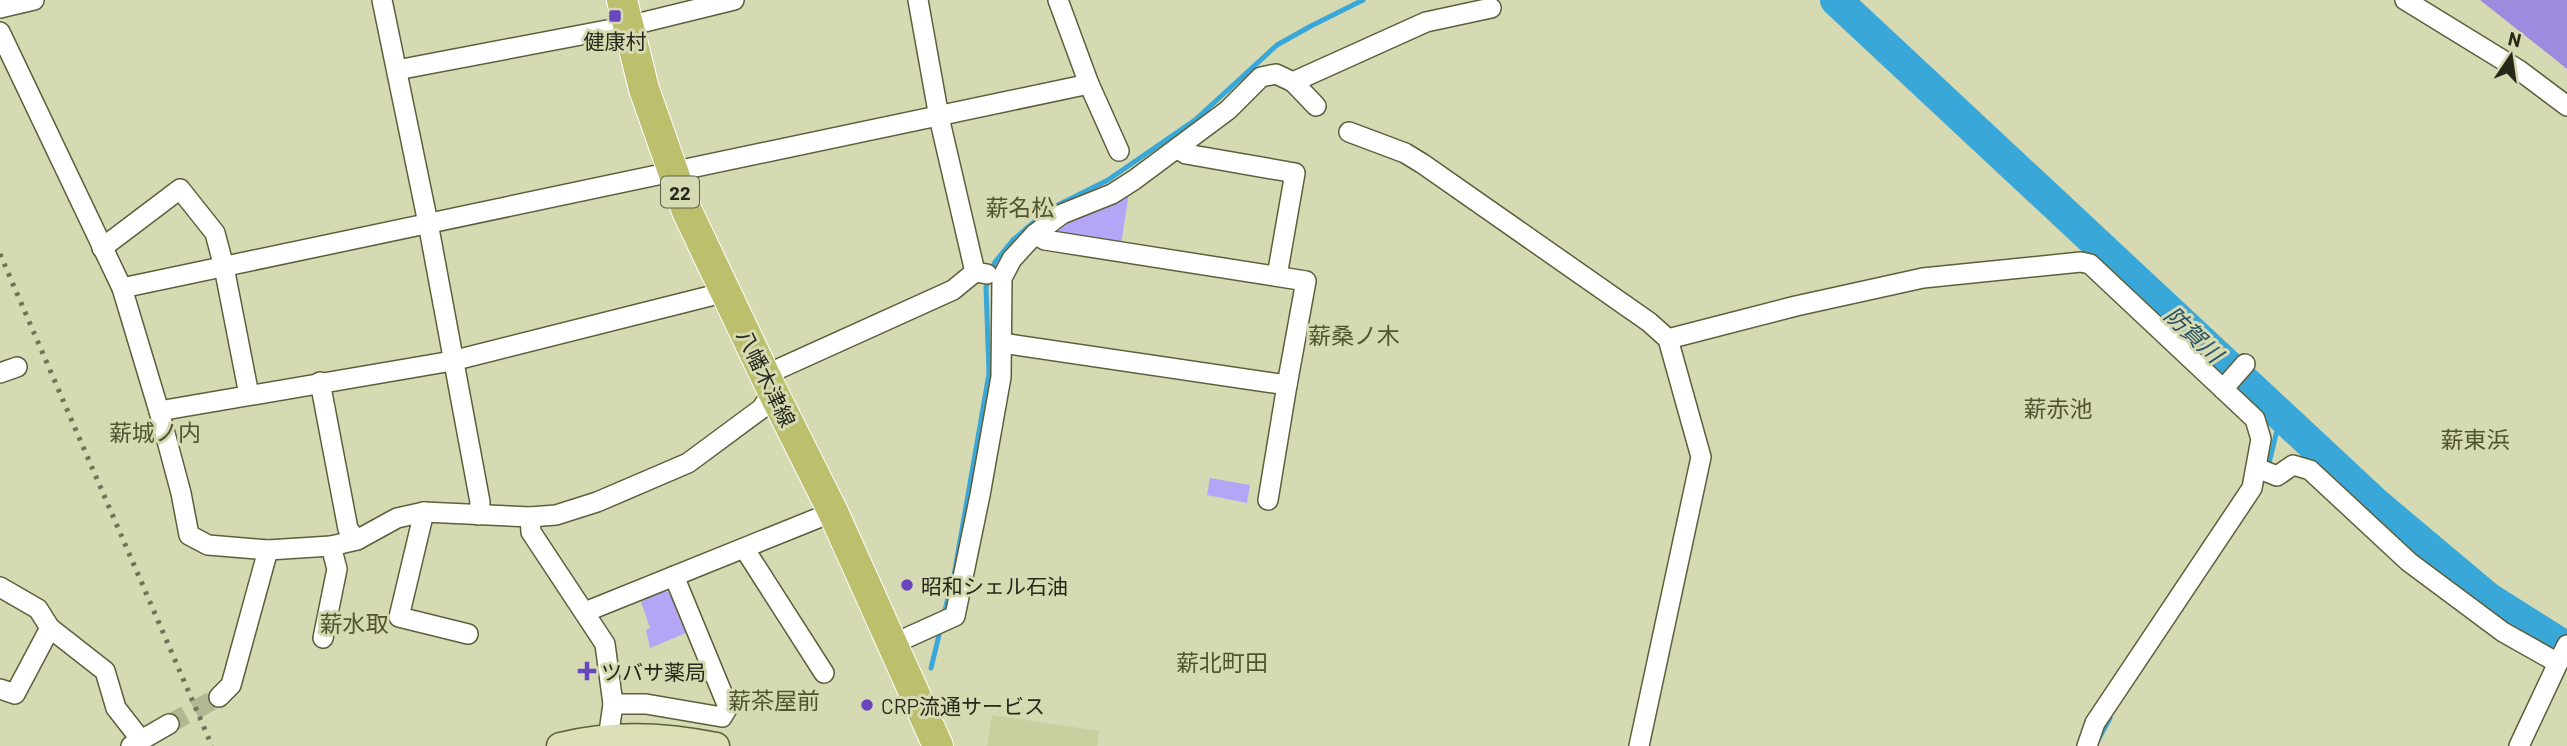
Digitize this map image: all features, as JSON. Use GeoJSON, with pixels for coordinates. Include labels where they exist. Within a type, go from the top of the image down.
{"type":"FeatureCollection","features":[{"type":"Feature","properties":{"kind":"main road","name":"八幡木津線"},"geometry":{"type":"LineString","coordinates":[[625,13],[644,89],[687,211],[833,512],[938,746]]}},
{"type":"Feature","properties":{"kind":"street"},"geometry":{"type":"LineString","coordinates":[[0,8],[33,0]]}},
{"type":"Feature","properties":{"kind":"street"},"geometry":{"type":"LineString","coordinates":[[382,0],[428,223],[480,502],[479,515]]}},
{"type":"Feature","properties":{"kind":"street"},"geometry":{"type":"LineString","coordinates":[[397,70],[625,13],[734,0]]}},
{"type":"Feature","properties":{"kind":"street"},"geometry":{"type":"LineString","coordinates":[[893,645],[955,616],[1001,376],[1000,324],[989,275],[939,117],[918,0]]}},
{"type":"Feature","properties":{"kind":"street"},"geometry":{"type":"LineString","coordinates":[[1058,0],[1089,84],[1119,151]]}},
{"type":"Feature","properties":{"kind":"street"},"geometry":{"type":"LineString","coordinates":[[2405,0],[2519,69],[2567,106]]}},
{"type":"Feature","properties":{"kind":"street"},"geometry":{"type":"LineString","coordinates":[[1293,82],[1426,22],[1491,8]]}},
{"type":"Feature","properties":{"kind":"street"},"geometry":{"type":"LineString","coordinates":[[0,33],[122,288],[159,411],[181,493],[189,535],[208,545],[268,550],[331,546],[357,540],[397,518],[424,512],[530,517],[556,515],[597,502],[688,463],[761,409],[769,384],[953,290],[989,275],[1012,259],[1035,234],[1062,214],[1112,194],[1177,148],[1228,110],[1261,77],[1276,74],[1293,82],[1316,106]]}},
{"type":"Feature","properties":{"kind":"street"},"geometry":{"type":"LineString","coordinates":[[122,288],[672,173],[736,156],[939,117],[1089,84]]}},
{"type":"Feature","properties":{"kind":"street"},"geometry":{"type":"LineString","coordinates":[[1349,132],[1405,153],[1423,164],[1668,339],[1701,457],[1639,746]]}},
{"type":"Feature","properties":{"kind":"street"},"geometry":{"type":"LineString","coordinates":[[1177,148],[1186,155],[1296,173],[1277,276]]}},
{"type":"Feature","properties":{"kind":"street"},"geometry":{"type":"LineString","coordinates":[[102,248],[180,189],[215,233],[249,395]]}},
{"type":"Feature","properties":{"kind":"street"},"geometry":{"type":"LineString","coordinates":[[1035,234],[1045,240],[1306,281],[1268,500]]}},
{"type":"Feature","properties":{"kind":"street"},"geometry":{"type":"LineString","coordinates":[[1668,339],[1796,306],[1923,278],[2081,262],[2090,264],[2225,386],[2255,419],[2261,439],[2258,468],[2252,488],[2095,723],[2087,746]]}},
{"type":"Feature","properties":{"kind":"street"},"geometry":{"type":"LineString","coordinates":[[159,411],[452,360],[726,292]]}},
{"type":"Feature","properties":{"kind":"street"},"geometry":{"type":"LineString","coordinates":[[1002,343],[1287,385]]}},
{"type":"Feature","properties":{"kind":"street"},"geometry":{"type":"LineString","coordinates":[[2225,386],[2245,364]]}},
{"type":"Feature","properties":{"kind":"street"},"geometry":{"type":"LineString","coordinates":[[320,382],[348,529],[357,540]]}},
{"type":"Feature","properties":{"kind":"street"},"geometry":{"type":"LineString","coordinates":[[2258,468],[2277,476],[2293,465],[2310,470],[2409,562],[2502,632],[2558,663]]}},
{"type":"Feature","properties":{"kind":"street"},"geometry":{"type":"LineString","coordinates":[[424,512],[399,617],[468,634]]}},
{"type":"Feature","properties":{"kind":"street"},"geometry":{"type":"LineString","coordinates":[[585,612],[833,512]]}},
{"type":"Feature","properties":{"kind":"street"},"geometry":{"type":"LineString","coordinates":[[530,517],[531,532],[605,644],[613,704],[608,742]]}},
{"type":"Feature","properties":{"kind":"street"},"geometry":{"type":"LineString","coordinates":[[323,638],[337,569],[331,546]]}},
{"type":"Feature","properties":{"kind":"street"},"geometry":{"type":"LineString","coordinates":[[744,548],[824,673]]}},
{"type":"Feature","properties":{"kind":"street"},"geometry":{"type":"LineString","coordinates":[[219,696],[231,685],[268,550]]}},
{"type":"Feature","properties":{"kind":"street"},"geometry":{"type":"LineString","coordinates":[[613,704],[656,705],[722,717],[728,707],[674,576]]}},
{"type":"Feature","properties":{"kind":"street"},"geometry":{"type":"LineString","coordinates":[[0,587],[38,609],[50,628],[105,671],[116,708],[136,743],[169,723]]}},
{"type":"Feature","properties":{"kind":"street"},"geometry":{"type":"LineString","coordinates":[[0,689],[15,694],[50,628]]}},
{"type":"Feature","properties":{"kind":"street"},"geometry":{"type":"LineString","coordinates":[[2519,746],[2567,645]]}},
{"type":"Feature","properties":{"kind":"street"},"geometry":{"type":"LineString","coordinates":[[559,746],[648,737],[716,746]]}},
{"type":"Feature","properties":{"kind":"shaded area"},"geometry":{"type":"Polygon","coordinates":[[[2480,0],[2567,0],[2567,69],[2556,60],[2480,0]]]}},
{"type":"Feature","properties":{"kind":"shaded area"},"geometry":{"type":"Polygon","coordinates":[[[1130,186],[1121,245],[1045,236],[1046,225],[1130,186]]]}},
{"type":"Feature","properties":{"kind":"shaded area"},"geometry":{"type":"Polygon","coordinates":[[[1210,478],[1250,485],[1247,503],[1207,495],[1210,478]]]}},
{"type":"Feature","properties":{"kind":"shaded area"},"geometry":{"type":"Polygon","coordinates":[[[660,589],[672,594],[686,633],[650,648],[646,630],[650,628],[639,596],[660,589]]]}},
{"type":"Feature","properties":{"kind":"shaded area"},"geometry":{"type":"Polygon","coordinates":[[[992,715],[1099,731],[1097,746],[987,746],[992,715]]]}},
{"type":"Feature","properties":{"kind":"waterway"},"geometry":{"type":"LineString","coordinates":[[944,614],[955,570],[989,374],[986,287],[995,262],[1013,240],[1048,210],[1108,180],[1195,120],[1277,45],[1363,0]]}},
{"type":"Feature","properties":{"kind":"waterway","name":"防賀川"},"geometry":{"type":"LineString","coordinates":[[1836,0],[2375,503],[2488,598],[2567,648]]}},
{"type":"Feature","properties":{"kind":"waterway"},"geometry":{"type":"LineString","coordinates":[[2268,467],[2281,414]]}},
{"type":"Feature","properties":{"kind":"waterway"},"geometry":{"type":"LineString","coordinates":[[931,668],[941,627]]}},
{"type":"Feature","properties":{"kind":"waterway"},"geometry":{"type":"LineString","coordinates":[[2098,740],[2110,718]]}},
{"type":"Feature","properties":{"kind":"tunnel"},"geometry":{"type":"LineString","coordinates":[[169,724],[219,697]]}},
{"type":"Feature","properties":{"kind":"railway"},"geometry":{"type":"LineString","coordinates":[[0,254],[212,746]]}},
{"type":"Feature","properties":{"kind":"place","name":"健康村"},"geometry":{"type":"Point","coordinates":[615,16]}},
{"type":"Feature","properties":{"kind":"place","name":"昭和シェル石油"},"geometry":{"type":"Point","coordinates":[907,585]}},
{"type":"Feature","properties":{"kind":"place","name":"ツバサ薬局"},"geometry":{"type":"Point","coordinates":[587,671]}},
{"type":"Feature","properties":{"kind":"place","name":"CRP流通サービス"},"geometry":{"type":"Point","coordinates":[867,705]}},
{"type":"Feature","properties":{"kind":"district","name":"薪名松"},"geometry":{"type":"Point","coordinates":[1020,207]}},
{"type":"Feature","properties":{"kind":"district","name":"薪桑ノ木"},"geometry":{"type":"Point","coordinates":[1354,335]}},
{"type":"Feature","properties":{"kind":"district","name":"薪赤池"},"geometry":{"type":"Point","coordinates":[2058,408]}},
{"type":"Feature","properties":{"kind":"district","name":"薪城ノ内"},"geometry":{"type":"Point","coordinates":[155,432]}},
{"type":"Feature","properties":{"kind":"district","name":"薪東浜"},"geometry":{"type":"Point","coordinates":[2475,439]}},
{"type":"Feature","properties":{"kind":"district","name":"薪水取"},"geometry":{"type":"Point","coordinates":[354,623]}},
{"type":"Feature","properties":{"kind":"district","name":"薪北町田"},"geometry":{"type":"Point","coordinates":[1222,662]}},
{"type":"Feature","properties":{"kind":"district","name":"薪茶屋前"},"geometry":{"type":"Point","coordinates":[774,700]}}]}
